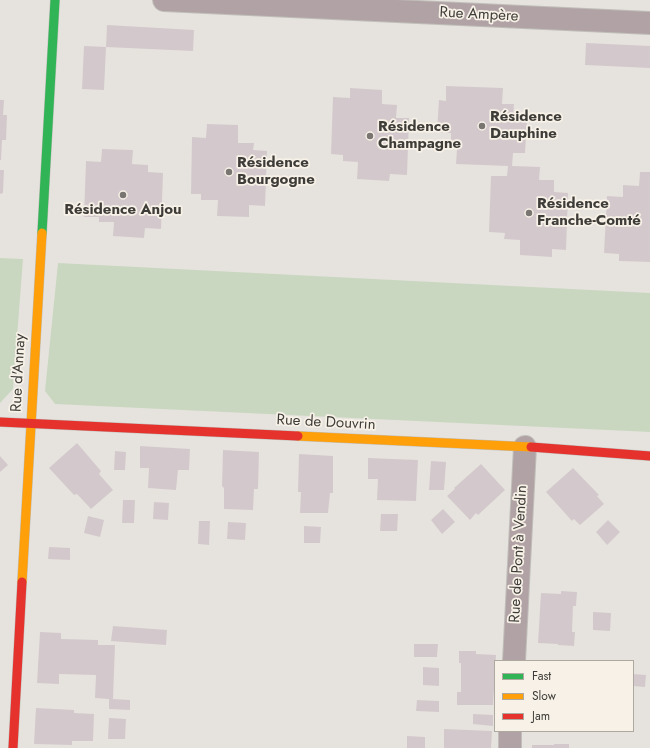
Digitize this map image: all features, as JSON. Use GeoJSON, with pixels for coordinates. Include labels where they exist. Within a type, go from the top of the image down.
{"type":"FeatureCollection","features":[{"type":"Feature","properties":{"kind":"street","name":"Rue d'Annay"},"geometry":{"type":"LineString","coordinates":[[14,748],[54,0]]}},
{"type":"Feature","properties":{"kind":"street","name":"Rue Ampère"},"geometry":{"type":"LineString","coordinates":[[172,0],[512,8],[650,23]]}},
{"type":"Feature","properties":{"kind":"street","name":"Rue de Douvrin"},"geometry":{"type":"LineString","coordinates":[[0,422],[525,447],[650,456]]}},
{"type":"Feature","properties":{"kind":"street","name":"Rue de Pont à Vendin"},"geometry":{"type":"LineString","coordinates":[[514,660],[525,447]]}},
{"type":"Feature","properties":{"kind":"street"},"geometry":{"type":"LineString","coordinates":[[510,732],[510,748]]}},
{"type":"Feature","properties":{"kind":"green space"},"geometry":{"type":"Polygon","coordinates":[[[0,258],[23,259],[13,389],[0,403],[0,258]]]}},
{"type":"Feature","properties":{"kind":"green space"},"geometry":{"type":"Polygon","coordinates":[[[58,263],[650,293],[650,432],[55,404],[45,391],[58,263]]]}},
{"type":"Feature","properties":{"kind":"building"},"geometry":{"type":"Polygon","coordinates":[[[107,25],[194,30],[193,51],[106,47],[107,25]]]}},
{"type":"Feature","properties":{"kind":"building"},"geometry":{"type":"Polygon","coordinates":[[[586,43],[650,46],[650,68],[585,65],[586,43]]]}},
{"type":"Feature","properties":{"kind":"building"},"geometry":{"type":"Polygon","coordinates":[[[84,46],[106,47],[104,90],[82,89],[84,46]]]}},
{"type":"Feature","properties":{"kind":"building"},"geometry":{"type":"Polygon","coordinates":[[[446,86],[503,88],[502,104],[514,104],[513,119],[527,120],[525,153],[513,153],[512,166],[540,167],[539,180],[554,180],[554,192],[568,193],[566,250],[552,249],[552,257],[520,255],[520,240],[504,239],[505,233],[489,232],[491,176],[507,176],[508,166],[456,164],[457,149],[451,149],[451,133],[437,132],[439,100],[446,101],[446,86]]]}},
{"type":"Feature","properties":{"kind":"building","name":"Résidence Champagne"},"geometry":{"type":"Polygon","coordinates":[[[350,88],[382,90],[382,104],[397,105],[396,118],[409,118],[407,175],[390,174],[389,181],[357,179],[358,162],[343,161],[343,155],[331,154],[333,97],[350,98],[350,88]]]}},
{"type":"Feature","properties":{"kind":"building"},"geometry":{"type":"Polygon","coordinates":[[[0,100],[4,100],[3,115],[7,115],[6,140],[2,140],[1,160],[0,160],[0,100]]]}},
{"type":"Feature","properties":{"kind":"building","name":"Résidence Bourgogne"},"geometry":{"type":"Polygon","coordinates":[[[207,124],[238,125],[238,143],[254,143],[253,150],[267,151],[265,206],[249,205],[249,217],[217,216],[218,200],[201,200],[201,194],[191,194],[192,137],[206,138],[207,124]]]}},
{"type":"Feature","properties":{"kind":"building","name":"Résidence Anjou"},"geometry":{"type":"Polygon","coordinates":[[[102,149],[133,150],[132,164],[148,165],[148,172],[163,173],[161,229],[145,228],[144,238],[113,236],[114,222],[99,222],[99,217],[84,217],[86,161],[101,162],[102,149]]]}},
{"type":"Feature","properties":{"kind":"building"},"geometry":{"type":"Polygon","coordinates":[[[0,170],[4,170],[3,193],[0,194],[0,170]]]}},
{"type":"Feature","properties":{"kind":"building"},"geometry":{"type":"Polygon","coordinates":[[[640,172],[650,172],[650,262],[619,261],[619,254],[604,253],[607,196],[623,197],[623,185],[639,186],[640,172]]]}},
{"type":"Feature","properties":{"kind":"building"},"geometry":{"type":"Polygon","coordinates":[[[77,443],[101,471],[99,474],[113,490],[91,509],[77,494],[74,495],[49,468],[77,443]]]}},
{"type":"Feature","properties":{"kind":"building"},"geometry":{"type":"Polygon","coordinates":[[[140,446],[190,449],[189,470],[178,470],[176,490],[148,488],[149,468],[140,468],[140,446]]]}},
{"type":"Feature","properties":{"kind":"building"},"geometry":{"type":"Polygon","coordinates":[[[223,450],[259,452],[258,489],[254,489],[253,510],[224,509],[224,488],[222,486],[223,450]]]}},
{"type":"Feature","properties":{"kind":"building"},"geometry":{"type":"Polygon","coordinates":[[[115,451],[126,452],[125,470],[114,470],[115,451]]]}},
{"type":"Feature","properties":{"kind":"building"},"geometry":{"type":"Polygon","coordinates":[[[299,454],[333,456],[333,493],[330,493],[328,513],[300,513],[301,492],[298,492],[299,454]]]}},
{"type":"Feature","properties":{"kind":"building"},"geometry":{"type":"Polygon","coordinates":[[[0,456],[8,465],[0,472],[0,456]]]}},
{"type":"Feature","properties":{"kind":"building"},"geometry":{"type":"Polygon","coordinates":[[[368,458],[418,460],[416,501],[377,500],[378,479],[368,479],[368,458]]]}},
{"type":"Feature","properties":{"kind":"building"},"geometry":{"type":"Polygon","coordinates":[[[431,461],[446,462],[444,490],[429,490],[431,461]]]}},
{"type":"Feature","properties":{"kind":"building"},"geometry":{"type":"Polygon","coordinates":[[[481,464],[505,490],[478,515],[476,513],[470,520],[447,496],[481,464]]]}},
{"type":"Feature","properties":{"kind":"building"},"geometry":{"type":"Polygon","coordinates":[[[573,468],[599,495],[597,496],[604,504],[580,525],[574,519],[572,521],[546,492],[573,468]]]}},
{"type":"Feature","properties":{"kind":"building"},"geometry":{"type":"Polygon","coordinates":[[[123,500],[135,500],[134,523],[122,523],[123,500]]]}},
{"type":"Feature","properties":{"kind":"building"},"geometry":{"type":"Polygon","coordinates":[[[154,502],[169,503],[168,520],[153,519],[154,502]]]}},
{"type":"Feature","properties":{"kind":"building"},"geometry":{"type":"Polygon","coordinates":[[[443,509],[455,522],[442,534],[431,520],[443,509]]]}},
{"type":"Feature","properties":{"kind":"building"},"geometry":{"type":"Polygon","coordinates":[[[381,514],[398,514],[397,531],[380,531],[381,514]]]}},
{"type":"Feature","properties":{"kind":"building"},"geometry":{"type":"Polygon","coordinates":[[[88,516],[104,520],[100,537],[84,533],[88,516]]]}},
{"type":"Feature","properties":{"kind":"building"},"geometry":{"type":"Polygon","coordinates":[[[608,520],[620,532],[607,545],[596,532],[608,520]]]}},
{"type":"Feature","properties":{"kind":"building"},"geometry":{"type":"Polygon","coordinates":[[[199,521],[210,521],[209,545],[198,544],[199,521]]]}},
{"type":"Feature","properties":{"kind":"building"},"geometry":{"type":"Polygon","coordinates":[[[228,522],[246,523],[245,540],[227,539],[228,522]]]}},
{"type":"Feature","properties":{"kind":"building"},"geometry":{"type":"Polygon","coordinates":[[[304,526],[321,527],[320,543],[304,543],[304,526]]]}},
{"type":"Feature","properties":{"kind":"building"},"geometry":{"type":"Polygon","coordinates":[[[49,547],[70,548],[70,560],[48,559],[49,547]]]}},
{"type":"Feature","properties":{"kind":"building"},"geometry":{"type":"Polygon","coordinates":[[[561,591],[577,592],[576,606],[573,606],[572,632],[575,632],[574,646],[538,643],[541,593],[561,594],[561,591]]]}},
{"type":"Feature","properties":{"kind":"building"},"geometry":{"type":"Polygon","coordinates":[[[593,612],[611,613],[610,631],[593,630],[593,612]]]}},
{"type":"Feature","properties":{"kind":"building"},"geometry":{"type":"Polygon","coordinates":[[[113,626],[167,630],[166,645],[111,641],[113,626]]]}},
{"type":"Feature","properties":{"kind":"building"},"geometry":{"type":"Polygon","coordinates":[[[40,632],[61,633],[61,639],[98,640],[98,645],[115,645],[113,699],[130,700],[130,710],[109,709],[109,699],[95,698],[96,675],[59,674],[59,684],[37,683],[40,632]]]}},
{"type":"Feature","properties":{"kind":"building"},"geometry":{"type":"Polygon","coordinates":[[[414,644],[438,644],[437,657],[414,657],[414,644]]]}},
{"type":"Feature","properties":{"kind":"building"},"geometry":{"type":"Polygon","coordinates":[[[459,651],[476,651],[476,654],[496,655],[496,660],[494,660],[493,705],[457,705],[457,692],[461,692],[461,663],[459,663],[459,651]]]}},
{"type":"Feature","properties":{"kind":"building"},"geometry":{"type":"Polygon","coordinates":[[[423,667],[439,668],[439,686],[423,685],[423,667]]]}},
{"type":"Feature","properties":{"kind":"building"},"geometry":{"type":"Polygon","coordinates":[[[634,674],[646,675],[645,687],[634,686],[634,674]]]}},
{"type":"Feature","properties":{"kind":"building"},"geometry":{"type":"Polygon","coordinates":[[[417,700],[439,701],[439,712],[416,711],[417,700]]]}},
{"type":"Feature","properties":{"kind":"building"},"geometry":{"type":"Polygon","coordinates":[[[36,708],[74,710],[74,713],[94,714],[93,741],[72,741],[72,745],[34,744],[36,708]]]}},
{"type":"Feature","properties":{"kind":"building"},"geometry":{"type":"Polygon","coordinates":[[[473,714],[493,715],[493,726],[473,724],[473,714]]]}},
{"type":"Feature","properties":{"kind":"building"},"geometry":{"type":"Polygon","coordinates":[[[109,718],[126,719],[125,739],[108,739],[109,718]]]}},
{"type":"Feature","properties":{"kind":"building"},"geometry":{"type":"Polygon","coordinates":[[[444,729],[492,731],[491,748],[444,748],[444,729]]]}},
{"type":"Feature","properties":{"kind":"building"},"geometry":{"type":"Polygon","coordinates":[[[407,736],[425,737],[425,748],[407,748],[407,736]]]}},
{"type":"Feature","properties":{"kind":"building"},"geometry":{"type":"Polygon","coordinates":[[[569,744],[569,748],[532,748],[532,745],[569,744]]]}},
{"type":"Feature","properties":{"kind":"traffic: fast"},"geometry":{"type":"LineString","coordinates":[[42,233],[55,0]]}},
{"type":"Feature","properties":{"kind":"traffic: slow"},"geometry":{"type":"LineString","coordinates":[[22,582],[42,233]]}},
{"type":"Feature","properties":{"kind":"traffic: slow"},"geometry":{"type":"LineString","coordinates":[[298,436],[531,447]]}},
{"type":"Feature","properties":{"kind":"traffic: jam"},"geometry":{"type":"LineString","coordinates":[[0,422],[298,436]]}},
{"type":"Feature","properties":{"kind":"traffic: jam"},"geometry":{"type":"LineString","coordinates":[[531,447],[650,456]]}},
{"type":"Feature","properties":{"kind":"traffic: jam"},"geometry":{"type":"LineString","coordinates":[[13,748],[22,582]]}},
{"type":"Feature","properties":{"kind":"place","name":"Résidence Dauphine"},"geometry":{"type":"Point","coordinates":[482,126]}},
{"type":"Feature","properties":{"kind":"place","name":"Résidence Champagne"},"geometry":{"type":"Point","coordinates":[370,136]}},
{"type":"Feature","properties":{"kind":"place","name":"Résidence Bourgogne"},"geometry":{"type":"Point","coordinates":[229,172]}},
{"type":"Feature","properties":{"kind":"place","name":"Résidence Anjou"},"geometry":{"type":"Point","coordinates":[123,195]}},
{"type":"Feature","properties":{"kind":"place","name":"Résidence Franche-Comté"},"geometry":{"type":"Point","coordinates":[529,213]}}]}
